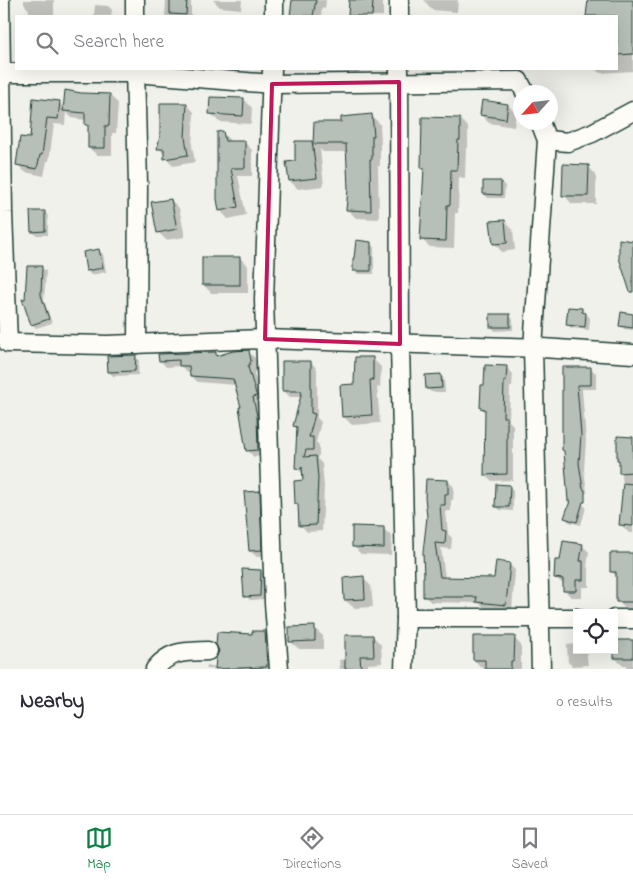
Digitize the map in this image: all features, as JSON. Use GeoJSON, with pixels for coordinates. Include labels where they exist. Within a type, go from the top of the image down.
{"type":"FeatureCollection","features":[{"type":"Feature","properties":{"kind":"street"},"geometry":{"type":"LineString","coordinates":[[0,0],[4,343],[108,345],[265,339],[533,348],[633,354]]}},
{"type":"Feature","properties":{"kind":"street"},"geometry":{"type":"LineString","coordinates":[[135,0],[135,15]]}},
{"type":"Feature","properties":{"kind":"street"},"geometry":{"type":"LineString","coordinates":[[274,0],[274,15]]}},
{"type":"Feature","properties":{"kind":"street"},"geometry":{"type":"LineString","coordinates":[[399,0],[399,15]]}},
{"type":"Feature","properties":{"kind":"street"},"geometry":{"type":"LineString","coordinates":[[1,73],[135,71],[272,77],[399,75],[518,81],[521,85]]}},
{"type":"Feature","properties":{"kind":"street"},"geometry":{"type":"LineString","coordinates":[[135,71],[138,184],[136,344]]}},
{"type":"Feature","properties":{"kind":"street"},"geometry":{"type":"LineString","coordinates":[[399,75],[400,344],[406,618],[404,669]]}},
{"type":"Feature","properties":{"kind":"street"},"geometry":{"type":"LineString","coordinates":[[272,77],[264,300],[274,603],[279,669]]}},
{"type":"Feature","properties":{"kind":"street"},"geometry":{"type":"LineString","coordinates":[[547,140],[568,142],[592,133],[633,111]]}},
{"type":"Feature","properties":{"kind":"street"},"geometry":{"type":"LineString","coordinates":[[541,669],[533,348],[547,140],[543,130]]}},
{"type":"Feature","properties":{"kind":"street"},"geometry":{"type":"LineString","coordinates":[[406,618],[573,618]]}},
{"type":"Feature","properties":{"kind":"street"},"geometry":{"type":"LineString","coordinates":[[618,619],[633,620]]}},
{"type":"Feature","properties":{"kind":"street"},"geometry":{"type":"LineString","coordinates":[[155,669],[165,658],[176,653],[208,651]]}},
{"type":"Feature","properties":{"kind":"highlighted area"},"geometry":{"type":"Polygon","coordinates":[[[399,82],[400,344],[265,339],[272,84],[399,82]]]}},
{"type":"Feature","properties":{"kind":"building"},"geometry":{"type":"Polygon","coordinates":[[[170,0],[187,0],[186,15],[170,14],[170,0]]]}},
{"type":"Feature","properties":{"kind":"building"},"geometry":{"type":"Polygon","coordinates":[[[292,0],[316,0],[313,15],[290,15],[292,0]]]}},
{"type":"Feature","properties":{"kind":"building"},"geometry":{"type":"Polygon","coordinates":[[[349,0],[373,0],[372,15],[348,15],[349,0]]]}},
{"type":"Feature","properties":{"kind":"building"},"geometry":{"type":"Polygon","coordinates":[[[588,0],[633,0],[633,54],[618,55],[618,15],[586,15],[588,0]]]}},
{"type":"Feature","properties":{"kind":"building"},"geometry":{"type":"Polygon","coordinates":[[[65,90],[81,93],[110,94],[109,126],[105,126],[105,148],[88,148],[88,125],[85,125],[85,113],[63,111],[65,90]]]}},
{"type":"Feature","properties":{"kind":"building"},"geometry":{"type":"Polygon","coordinates":[[[210,97],[244,98],[243,116],[209,114],[210,97]]]}},
{"type":"Feature","properties":{"kind":"building"},"geometry":{"type":"Polygon","coordinates":[[[33,98],[60,101],[58,119],[47,118],[42,155],[40,155],[37,169],[16,165],[20,137],[30,138],[33,98]]]}},
{"type":"Feature","properties":{"kind":"building"},"geometry":{"type":"Polygon","coordinates":[[[482,100],[508,104],[506,119],[480,115],[482,100]]]}},
{"type":"Feature","properties":{"kind":"building"},"geometry":{"type":"Polygon","coordinates":[[[160,103],[187,103],[185,137],[188,155],[164,159],[164,149],[157,149],[160,136],[160,103]]]}},
{"type":"Feature","properties":{"kind":"building"},"geometry":{"type":"Polygon","coordinates":[[[372,114],[374,136],[372,136],[372,159],[370,159],[371,211],[346,210],[348,189],[346,144],[313,144],[314,122],[341,122],[341,117],[372,114]]]}},
{"type":"Feature","properties":{"kind":"building"},"geometry":{"type":"Polygon","coordinates":[[[422,117],[460,118],[457,170],[451,170],[450,205],[447,205],[446,241],[420,240],[424,168],[421,168],[422,117]]]}},
{"type":"Feature","properties":{"kind":"building"},"geometry":{"type":"Polygon","coordinates":[[[223,131],[225,141],[245,141],[245,168],[231,168],[238,207],[219,211],[217,199],[217,132],[223,131]]]}},
{"type":"Feature","properties":{"kind":"building"},"geometry":{"type":"Polygon","coordinates":[[[295,141],[312,141],[317,178],[289,181],[286,162],[295,161],[295,141]]]}},
{"type":"Feature","properties":{"kind":"building"},"geometry":{"type":"Polygon","coordinates":[[[563,164],[589,165],[588,196],[562,196],[563,164]]]}},
{"type":"Feature","properties":{"kind":"building"},"geometry":{"type":"Polygon","coordinates":[[[483,181],[501,181],[501,195],[483,194],[483,181]]]}},
{"type":"Feature","properties":{"kind":"building"},"geometry":{"type":"Polygon","coordinates":[[[171,199],[177,229],[157,233],[151,202],[171,199]]]}},
{"type":"Feature","properties":{"kind":"building"},"geometry":{"type":"Polygon","coordinates":[[[30,211],[45,211],[45,231],[31,232],[30,211]]]}},
{"type":"Feature","properties":{"kind":"building"},"geometry":{"type":"Polygon","coordinates":[[[505,220],[507,243],[493,244],[490,221],[505,220]]]}},
{"type":"Feature","properties":{"kind":"building"},"geometry":{"type":"Polygon","coordinates":[[[619,239],[633,241],[633,292],[630,292],[619,258],[619,239]]]}},
{"type":"Feature","properties":{"kind":"building"},"geometry":{"type":"Polygon","coordinates":[[[356,240],[371,242],[371,271],[353,271],[356,240]]]}},
{"type":"Feature","properties":{"kind":"building"},"geometry":{"type":"Polygon","coordinates":[[[99,249],[103,268],[86,271],[83,252],[99,249]]]}},
{"type":"Feature","properties":{"kind":"building"},"geometry":{"type":"Polygon","coordinates":[[[202,257],[240,257],[240,285],[202,285],[202,257]]]}},
{"type":"Feature","properties":{"kind":"building"},"geometry":{"type":"Polygon","coordinates":[[[27,266],[42,266],[41,295],[49,319],[31,325],[22,299],[25,299],[27,266]]]}},
{"type":"Feature","properties":{"kind":"building"},"geometry":{"type":"Polygon","coordinates":[[[568,307],[582,308],[582,312],[586,313],[585,327],[566,325],[568,307]]]}},
{"type":"Feature","properties":{"kind":"building"},"geometry":{"type":"Polygon","coordinates":[[[621,312],[633,314],[633,328],[619,326],[621,312]]]}},
{"type":"Feature","properties":{"kind":"building"},"geometry":{"type":"Polygon","coordinates":[[[490,314],[510,314],[510,327],[490,327],[490,314]]]}},
{"type":"Feature","properties":{"kind":"building"},"geometry":{"type":"Polygon","coordinates":[[[249,350],[251,361],[248,367],[257,396],[253,397],[257,416],[258,450],[246,451],[239,407],[241,407],[233,379],[190,376],[189,366],[179,366],[179,360],[159,361],[158,354],[216,352],[216,356],[233,351],[249,350]]]}},
{"type":"Feature","properties":{"kind":"building"},"geometry":{"type":"Polygon","coordinates":[[[136,355],[135,371],[108,372],[107,356],[136,355]]]}},
{"type":"Feature","properties":{"kind":"building"},"geometry":{"type":"Polygon","coordinates":[[[355,357],[373,357],[373,380],[370,380],[372,415],[342,417],[340,385],[354,384],[355,357]]]}},
{"type":"Feature","properties":{"kind":"building"},"geometry":{"type":"Polygon","coordinates":[[[282,361],[311,361],[311,413],[315,414],[309,437],[313,437],[313,450],[306,450],[304,457],[316,456],[318,478],[316,525],[299,526],[298,504],[295,504],[294,481],[303,480],[302,466],[301,469],[295,468],[297,427],[293,426],[302,391],[282,391],[282,361]]]}},
{"type":"Feature","properties":{"kind":"building"},"geometry":{"type":"Polygon","coordinates":[[[485,365],[507,366],[506,381],[504,381],[503,417],[507,417],[507,474],[484,475],[485,409],[480,408],[481,385],[484,385],[485,365]]]}},
{"type":"Feature","properties":{"kind":"building"},"geometry":{"type":"Polygon","coordinates":[[[562,367],[591,367],[591,385],[577,385],[581,435],[579,463],[583,489],[585,490],[585,502],[583,502],[577,522],[564,518],[570,501],[568,501],[564,451],[562,450],[562,367]]]}},
{"type":"Feature","properties":{"kind":"building"},"geometry":{"type":"Polygon","coordinates":[[[441,374],[442,388],[426,389],[425,375],[441,374]]]}},
{"type":"Feature","properties":{"kind":"building"},"geometry":{"type":"Polygon","coordinates":[[[617,436],[633,437],[633,472],[619,473],[617,436]]]}},
{"type":"Feature","properties":{"kind":"building"},"geometry":{"type":"Polygon","coordinates":[[[426,479],[448,480],[448,494],[445,494],[445,505],[440,505],[442,530],[446,531],[445,544],[435,543],[440,577],[494,578],[496,561],[510,563],[506,605],[476,602],[477,597],[423,597],[423,552],[427,517],[426,479]]]}},
{"type":"Feature","properties":{"kind":"building"},"geometry":{"type":"Polygon","coordinates":[[[623,483],[633,484],[633,526],[619,525],[623,483]]]}},
{"type":"Feature","properties":{"kind":"building"},"geometry":{"type":"Polygon","coordinates":[[[496,484],[510,485],[509,507],[495,507],[496,484]]]}},
{"type":"Feature","properties":{"kind":"building"},"geometry":{"type":"Polygon","coordinates":[[[260,491],[262,550],[249,551],[244,492],[260,491]]]}},
{"type":"Feature","properties":{"kind":"building"},"geometry":{"type":"Polygon","coordinates":[[[352,526],[384,527],[384,548],[352,547],[352,526]]]}},
{"type":"Feature","properties":{"kind":"building"},"geometry":{"type":"Polygon","coordinates":[[[563,541],[583,544],[580,561],[583,561],[583,580],[576,580],[576,591],[563,591],[563,579],[554,578],[555,560],[560,560],[563,541]]]}},
{"type":"Feature","properties":{"kind":"building"},"geometry":{"type":"Polygon","coordinates":[[[610,553],[633,553],[633,602],[616,602],[616,572],[610,572],[610,553]]]}},
{"type":"Feature","properties":{"kind":"building"},"geometry":{"type":"Polygon","coordinates":[[[242,569],[261,570],[260,596],[244,597],[242,569]]]}},
{"type":"Feature","properties":{"kind":"building"},"geometry":{"type":"Polygon","coordinates":[[[364,576],[365,599],[344,600],[343,578],[364,576]]]}},
{"type":"Feature","properties":{"kind":"building"},"geometry":{"type":"Polygon","coordinates":[[[315,626],[315,641],[289,642],[289,627],[315,626]]]}},
{"type":"Feature","properties":{"kind":"building"},"geometry":{"type":"Polygon","coordinates":[[[252,631],[265,631],[267,667],[215,669],[219,651],[216,645],[217,632],[252,634],[252,631]]]}},
{"type":"Feature","properties":{"kind":"building"},"geometry":{"type":"Polygon","coordinates":[[[345,635],[373,635],[374,656],[360,656],[361,669],[345,669],[345,635]]]}},
{"type":"Feature","properties":{"kind":"building"},"geometry":{"type":"Polygon","coordinates":[[[473,636],[515,636],[514,661],[511,661],[511,669],[485,669],[485,660],[473,660],[473,636]]]}},
{"type":"Feature","properties":{"kind":"building"},"geometry":{"type":"Polygon","coordinates":[[[618,640],[633,640],[633,658],[614,658],[614,654],[618,654],[618,640]]]}}]}
